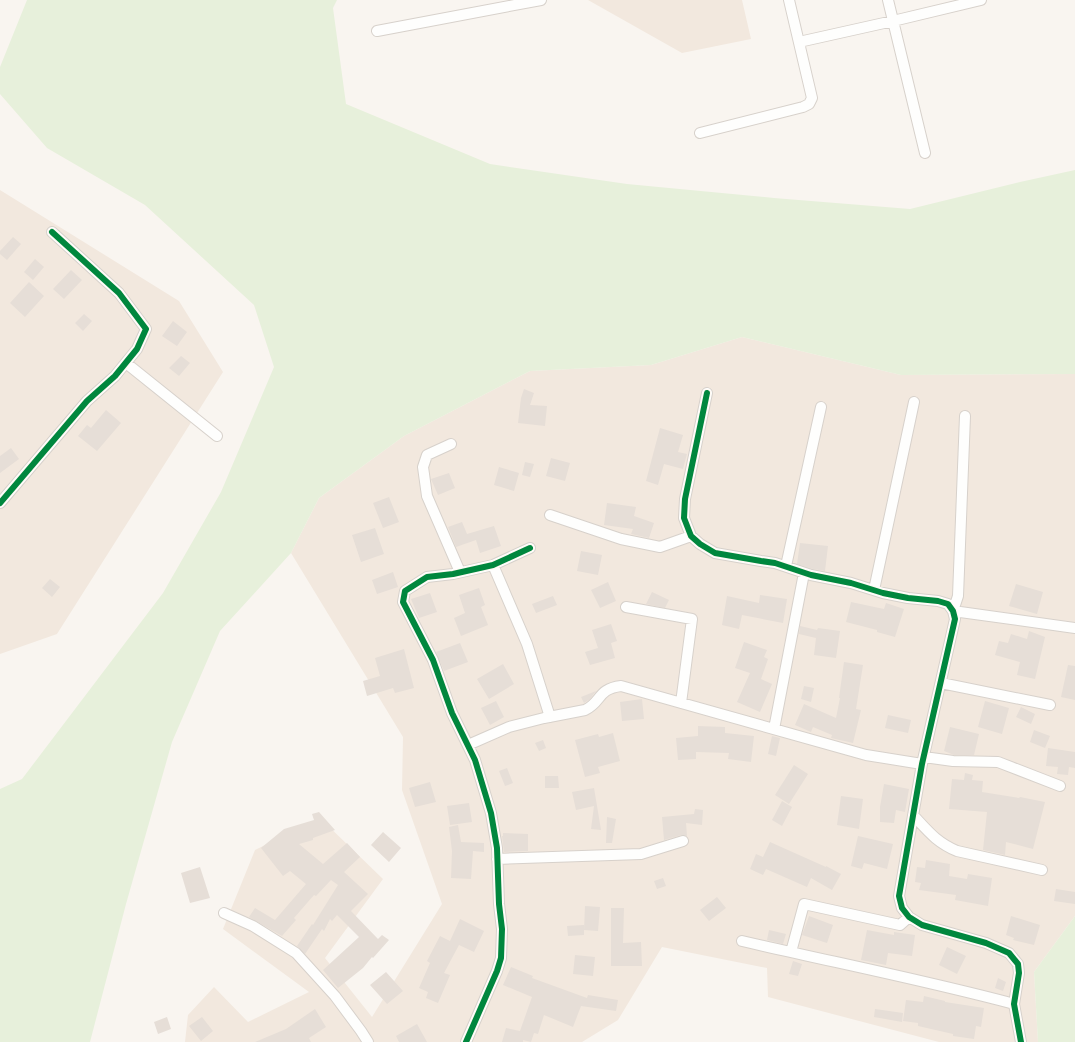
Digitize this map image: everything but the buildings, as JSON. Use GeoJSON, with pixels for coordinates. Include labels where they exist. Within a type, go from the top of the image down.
{"type":"FeatureCollection","features":[{"type":"Feature","properties":{"kind":"street"},"geometry":{"type":"LineString","coordinates":[[377,31],[541,0]]}},
{"type":"Feature","properties":{"kind":"street"},"geometry":{"type":"LineString","coordinates":[[700,133],[803,107],[809,104],[812,98],[789,0]]}},
{"type":"Feature","properties":{"kind":"street"},"geometry":{"type":"LineString","coordinates":[[888,0],[925,153]]}},
{"type":"Feature","properties":{"kind":"street"},"geometry":{"type":"LineString","coordinates":[[799,42],[981,0]]}},
{"type":"Feature","properties":{"kind":"street"},"geometry":{"type":"LineString","coordinates":[[1,497],[87,401],[115,376],[137,349],[146,328],[119,293],[52,232]]}},
{"type":"Feature","properties":{"kind":"street"},"geometry":{"type":"LineString","coordinates":[[126,363],[217,436]]}},
{"type":"Feature","properties":{"kind":"street"},"geometry":{"type":"LineString","coordinates":[[707,393],[685,499],[684,518],[691,536],[700,544],[715,553],[775,563],[804,573],[851,583],[908,598],[938,601],[948,604],[953,610],[955,619],[923,760],[898,896],[902,908],[909,916],[922,925],[986,943],[1009,953],[1018,964],[1019,973],[1014,1004],[1021,1042]]}},
{"type":"Feature","properties":{"kind":"street"},"geometry":{"type":"LineString","coordinates":[[874,590],[914,402]]}},
{"type":"Feature","properties":{"kind":"street"},"geometry":{"type":"LineString","coordinates":[[786,566],[821,407]]}},
{"type":"Feature","properties":{"kind":"street"},"geometry":{"type":"LineString","coordinates":[[953,610],[958,596],[965,416]]}},
{"type":"Feature","properties":{"kind":"street"},"geometry":{"type":"LineString","coordinates":[[451,444],[427,455],[423,468],[427,496],[460,572]]}},
{"type":"Feature","properties":{"kind":"street"},"geometry":{"type":"LineString","coordinates":[[550,515],[621,539],[660,547],[691,536]]}},
{"type":"Feature","properties":{"kind":"street"},"geometry":{"type":"LineString","coordinates":[[466,1042],[495,978],[501,958],[502,928],[499,904],[497,848],[491,813],[475,760],[452,713],[433,660],[403,602],[406,591],[427,577],[493,565],[530,548]]}},
{"type":"Feature","properties":{"kind":"street"},"geometry":{"type":"LineString","coordinates":[[493,565],[527,644],[550,717]]}},
{"type":"Feature","properties":{"kind":"street"},"geometry":{"type":"LineString","coordinates":[[774,728],[804,573]]}},
{"type":"Feature","properties":{"kind":"street"},"geometry":{"type":"LineString","coordinates":[[626,607],[692,620],[681,703]]}},
{"type":"Feature","properties":{"kind":"street"},"geometry":{"type":"LineString","coordinates":[[953,610],[1075,628]]}},
{"type":"Feature","properties":{"kind":"street"},"geometry":{"type":"LineString","coordinates":[[940,683],[1050,705]]}},
{"type":"Feature","properties":{"kind":"street"},"geometry":{"type":"LineString","coordinates":[[468,745],[509,727],[585,710],[591,707],[606,690],[621,686],[866,755],[923,760],[998,762],[1060,786]]}},
{"type":"Feature","properties":{"kind":"street"},"geometry":{"type":"LineString","coordinates":[[914,815],[935,839],[957,851],[1042,870]]}},
{"type":"Feature","properties":{"kind":"street"},"geometry":{"type":"LineString","coordinates":[[497,859],[641,854],[683,842]]}},
{"type":"Feature","properties":{"kind":"street"},"geometry":{"type":"LineString","coordinates":[[791,952],[804,904],[900,925],[909,916]]}},
{"type":"Feature","properties":{"kind":"street"},"geometry":{"type":"LineString","coordinates":[[224,913],[253,926],[296,953],[335,996],[368,1042]]}},
{"type":"Feature","properties":{"kind":"street"},"geometry":{"type":"LineString","coordinates":[[742,941],[970,992],[1014,1004]]}},
{"type":"Feature","properties":{"kind":"shaded area"},"geometry":{"type":"Polygon","coordinates":[[[588,0],[742,0],[751,39],[682,53],[588,0]]]}},
{"type":"Feature","properties":{"kind":"shaded area"},"geometry":{"type":"Polygon","coordinates":[[[0,190],[179,301],[223,372],[57,634],[0,654],[0,190]]]}},
{"type":"Feature","properties":{"kind":"shaded area"},"geometry":{"type":"Polygon","coordinates":[[[742,337],[901,375],[1075,374],[1075,916],[1034,972],[1038,1042],[939,1042],[768,997],[767,968],[662,947],[618,1020],[582,1042],[185,1042],[188,1015],[214,987],[248,1022],[309,992],[223,929],[255,850],[320,818],[383,879],[325,958],[372,1017],[442,904],[402,790],[403,737],[291,553],[319,498],[404,436],[530,371],[651,365],[742,337]]]}},
{"type":"Feature","properties":{"kind":"green space"},"geometry":{"type":"Polygon","coordinates":[[[27,0],[337,0],[333,8],[346,104],[490,164],[627,184],[910,209],[1075,170],[1075,374],[901,375],[742,337],[651,365],[530,371],[404,436],[319,498],[291,553],[220,631],[172,742],[126,904],[90,1042],[0,1042],[0,789],[22,779],[163,593],[221,492],[274,367],[254,305],[145,205],[47,148],[0,94],[0,67],[27,0]]]}},
{"type":"Feature","properties":{"kind":"green space"},"geometry":{"type":"Polygon","coordinates":[[[1075,916],[1075,1042],[1038,1042],[1034,972],[1075,916]]]}},
{"type":"Feature","properties":{"kind":"cycle path"},"geometry":{"type":"LineString","coordinates":[[0,503],[87,401],[115,376],[137,349],[146,329],[119,293],[52,232]]}},
{"type":"Feature","properties":{"kind":"cycle path"},"geometry":{"type":"LineString","coordinates":[[707,393],[685,499],[684,518],[691,536],[700,544],[715,553],[775,563],[811,575],[851,583],[883,593],[908,598],[938,601],[948,604],[953,611],[955,619],[922,764],[899,896],[902,908],[909,917],[922,925],[986,943],[1009,953],[1018,964],[1019,973],[1014,1004],[1021,1042]]}},
{"type":"Feature","properties":{"kind":"cycle path"},"geometry":{"type":"LineString","coordinates":[[466,1042],[497,971],[501,958],[502,929],[499,904],[497,848],[491,813],[475,760],[452,713],[433,660],[403,602],[405,591],[427,577],[453,574],[493,565],[530,548]]}}]}
